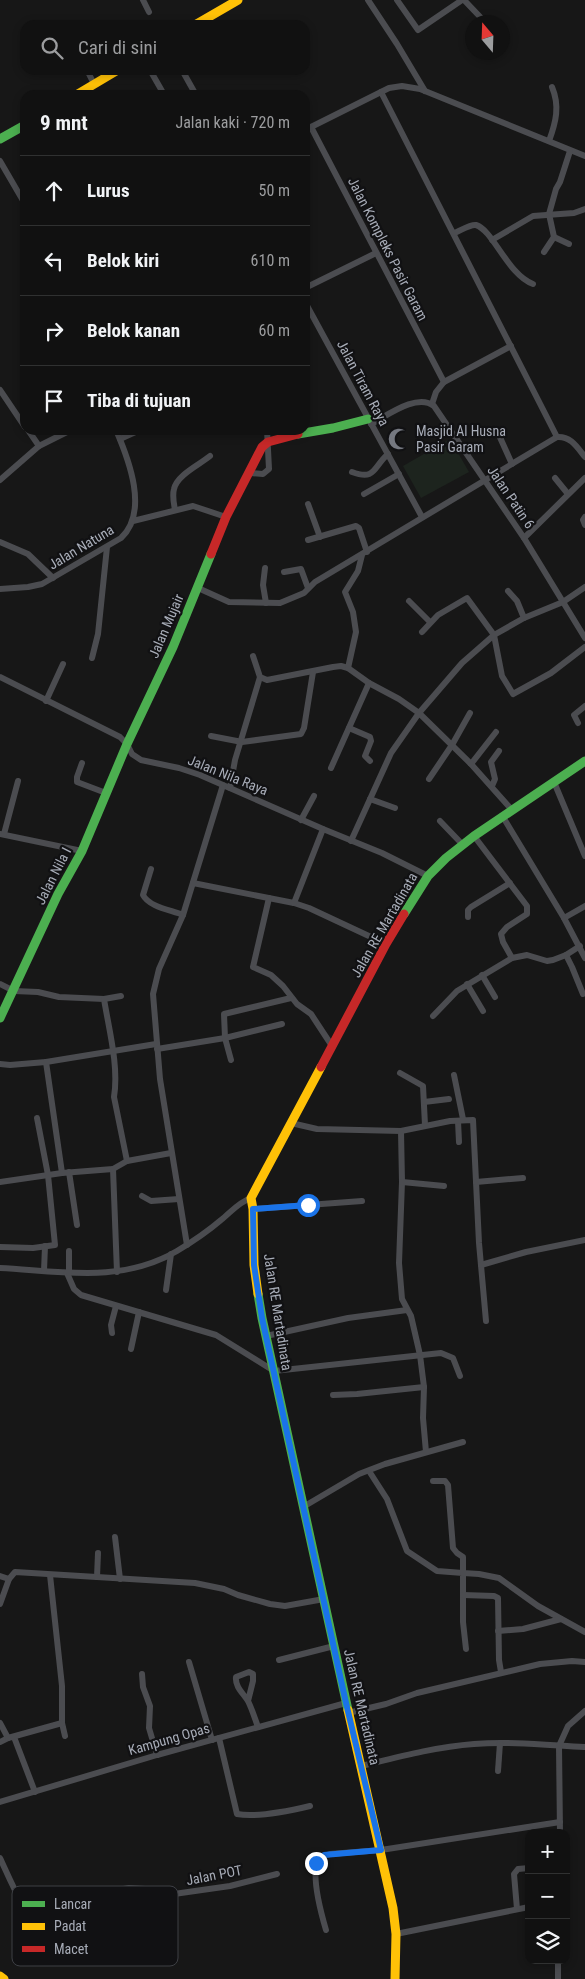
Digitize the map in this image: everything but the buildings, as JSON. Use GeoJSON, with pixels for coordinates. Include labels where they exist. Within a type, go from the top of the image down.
{"type":"FeatureCollection","features":[{"type":"Feature","properties":{"kind":"main road"},"geometry":{"type":"LineString","coordinates":[[202,20],[226,3],[238,0]]}},
{"type":"Feature","properties":{"kind":"main road"},"geometry":{"type":"LineString","coordinates":[[84,90],[109,75]]}},
{"type":"Feature","properties":{"kind":"main road"},"geometry":{"type":"LineString","coordinates":[[0,139],[20,128]]}},
{"type":"Feature","properties":{"kind":"main road"},"geometry":{"type":"LineString","coordinates":[[310,433],[369,421]]}},
{"type":"Feature","properties":{"kind":"main road"},"geometry":{"type":"LineString","coordinates":[[268,442],[302,435]]}},
{"type":"Feature","properties":{"kind":"main road","name":"Jalan Mujair"},"geometry":{"type":"LineString","coordinates":[[127,744],[173,647],[226,517],[262,447],[268,442]]}},
{"type":"Feature","properties":{"kind":"main road","name":"Jalan Nila I"},"geometry":{"type":"LineString","coordinates":[[0,1018],[59,892],[82,851],[127,744]]}},
{"type":"Feature","properties":{"kind":"main road","name":"Jalan RE Martadinata"},"geometry":{"type":"LineString","coordinates":[[395,1979],[396,1934],[393,1908],[347,1708],[266,1336],[254,1265],[253,1209],[251,1198],[386,944],[428,876],[446,858],[474,836],[585,761]]}},
{"type":"Feature","properties":{"kind":"main road"},"geometry":{"type":"LineString","coordinates":[[0,1976],[4,1979]]}},
{"type":"Feature","properties":{"kind":"street"},"geometry":{"type":"LineString","coordinates":[[143,0],[149,12]]}},
{"type":"Feature","properties":{"kind":"street"},"geometry":{"type":"LineString","coordinates":[[368,0],[425,91]]}},
{"type":"Feature","properties":{"kind":"street"},"geometry":{"type":"LineString","coordinates":[[397,0],[418,30],[463,0],[478,15]]}},
{"type":"Feature","properties":{"kind":"street"},"geometry":{"type":"LineString","coordinates":[[90,75],[94,84]]}},
{"type":"Feature","properties":{"kind":"street"},"geometry":{"type":"LineString","coordinates":[[153,75],[161,90]]}},
{"type":"Feature","properties":{"kind":"street"},"geometry":{"type":"LineString","coordinates":[[185,75],[193,90]]}},
{"type":"Feature","properties":{"kind":"street"},"geometry":{"type":"LineString","coordinates":[[310,127],[380,92],[402,86],[425,91],[585,156]]}},
{"type":"Feature","properties":{"kind":"street"},"geometry":{"type":"LineString","coordinates":[[549,141],[555,125],[557,110],[556,97],[552,87]]}},
{"type":"Feature","properties":{"kind":"street"},"geometry":{"type":"LineString","coordinates":[[380,92],[557,437]]}},
{"type":"Feature","properties":{"kind":"street","name":"Jalan Kompleks Pasir Garam"},"geometry":{"type":"LineString","coordinates":[[310,132],[444,382]]}},
{"type":"Feature","properties":{"kind":"street"},"geometry":{"type":"LineString","coordinates":[[544,252],[554,237],[549,214],[570,151]]}},
{"type":"Feature","properties":{"kind":"street"},"geometry":{"type":"LineString","coordinates":[[0,161],[20,195]]}},
{"type":"Feature","properties":{"kind":"street"},"geometry":{"type":"LineString","coordinates":[[492,240],[533,216],[574,212],[585,209]]}},
{"type":"Feature","properties":{"kind":"street"},"geometry":{"type":"LineString","coordinates":[[454,233],[475,225],[492,240],[518,274],[527,282],[533,284]]}},
{"type":"Feature","properties":{"kind":"street"},"geometry":{"type":"LineString","coordinates":[[554,237],[569,244]]}},
{"type":"Feature","properties":{"kind":"street"},"geometry":{"type":"LineString","coordinates":[[310,286],[376,253]]}},
{"type":"Feature","properties":{"kind":"street","name":"Jalan Tiram Raya"},"geometry":{"type":"LineString","coordinates":[[310,311],[422,517]]}},
{"type":"Feature","properties":{"kind":"street"},"geometry":{"type":"LineString","coordinates":[[420,400],[432,404],[436,392],[444,382],[511,346]]}},
{"type":"Feature","properties":{"kind":"street"},"geometry":{"type":"LineString","coordinates":[[0,390],[20,419]]}},
{"type":"Feature","properties":{"kind":"street"},"geometry":{"type":"LineString","coordinates":[[369,421],[436,392]]}},
{"type":"Feature","properties":{"kind":"street","name":"Jalan Patin 6"},"geometry":{"type":"LineString","coordinates":[[432,404],[524,538],[585,638]]}},
{"type":"Feature","properties":{"kind":"street"},"geometry":{"type":"LineString","coordinates":[[498,433],[512,464]]}},
{"type":"Feature","properties":{"kind":"street"},"geometry":{"type":"LineString","coordinates":[[31,435],[39,446]]}},
{"type":"Feature","properties":{"kind":"street"},"geometry":{"type":"LineString","coordinates":[[0,480],[39,446],[60,435]]}},
{"type":"Feature","properties":{"kind":"street"},"geometry":{"type":"LineString","coordinates":[[118,435],[128,462],[135,493],[136,505],[133,521],[193,506],[226,517]]}},
{"type":"Feature","properties":{"kind":"street"},"geometry":{"type":"LineString","coordinates":[[120,439],[129,435]]}},
{"type":"Feature","properties":{"kind":"street"},"geometry":{"type":"LineString","coordinates":[[250,473],[264,474],[269,469],[267,435]]}},
{"type":"Feature","properties":{"kind":"street"},"geometry":{"type":"LineString","coordinates":[[198,588],[229,602],[280,603],[292,599],[422,517],[557,437],[564,437],[570,440],[585,457]]}},
{"type":"Feature","properties":{"kind":"street"},"geometry":{"type":"LineString","coordinates":[[352,472],[361,476],[373,473],[388,454]]}},
{"type":"Feature","properties":{"kind":"street"},"geometry":{"type":"LineString","coordinates":[[175,510],[173,493],[176,485],[181,478],[210,456]]}},
{"type":"Feature","properties":{"kind":"street"},"geometry":{"type":"LineString","coordinates":[[364,494],[399,474]]}},
{"type":"Feature","properties":{"kind":"street"},"geometry":{"type":"LineString","coordinates":[[555,478],[568,494]]}},
{"type":"Feature","properties":{"kind":"street"},"geometry":{"type":"LineString","coordinates":[[524,538],[585,478]]}},
{"type":"Feature","properties":{"kind":"street"},"geometry":{"type":"LineString","coordinates":[[308,504],[320,537]]}},
{"type":"Feature","properties":{"kind":"street"},"geometry":{"type":"LineString","coordinates":[[585,517],[583,520],[585,525]]}},
{"type":"Feature","properties":{"kind":"street","name":"Jalan Natuna"},"geometry":{"type":"LineString","coordinates":[[0,589],[28,588],[42,584],[107,547],[126,533],[133,521]]}},
{"type":"Feature","properties":{"kind":"street"},"geometry":{"type":"LineString","coordinates":[[308,540],[358,526],[364,553],[358,571],[346,592],[353,612],[356,632],[348,668]]}},
{"type":"Feature","properties":{"kind":"street"},"geometry":{"type":"LineString","coordinates":[[0,542],[28,554],[52,578]]}},
{"type":"Feature","properties":{"kind":"street"},"geometry":{"type":"LineString","coordinates":[[92,658],[98,634],[107,547]]}},
{"type":"Feature","properties":{"kind":"street"},"geometry":{"type":"LineString","coordinates":[[265,568],[263,579],[266,603]]}},
{"type":"Feature","properties":{"kind":"street"},"geometry":{"type":"LineString","coordinates":[[284,572],[301,568],[308,588]]}},
{"type":"Feature","properties":{"kind":"street"},"geometry":{"type":"LineString","coordinates":[[351,840],[391,753],[419,713],[462,663],[494,635],[524,618],[563,602],[585,587]]}},
{"type":"Feature","properties":{"kind":"street"},"geometry":{"type":"LineString","coordinates":[[508,591],[517,601],[524,618]]}},
{"type":"Feature","properties":{"kind":"street"},"geometry":{"type":"LineString","coordinates":[[422,632],[430,622],[452,605],[467,598],[494,635],[502,676],[512,694],[552,673],[585,647]]}},
{"type":"Feature","properties":{"kind":"street"},"geometry":{"type":"LineString","coordinates":[[408,601],[430,622]]}},
{"type":"Feature","properties":{"kind":"street"},"geometry":{"type":"LineString","coordinates":[[230,788],[235,760],[242,742],[260,676],[253,656]]}},
{"type":"Feature","properties":{"kind":"street"},"geometry":{"type":"LineString","coordinates":[[46,701],[63,664]]}},
{"type":"Feature","properties":{"kind":"street"},"geometry":{"type":"LineString","coordinates":[[260,676],[271,680],[341,666],[348,668],[369,684],[399,699],[419,713],[471,764],[512,810]]}},
{"type":"Feature","properties":{"kind":"street"},"geometry":{"type":"LineString","coordinates":[[211,736],[242,742],[302,733],[313,672]]}},
{"type":"Feature","properties":{"kind":"street","name":"Jalan Nila Raya"},"geometry":{"type":"LineString","coordinates":[[0,680],[114,734],[127,744],[132,754],[141,760],[180,768],[223,785],[323,830],[382,852],[428,876]]}},
{"type":"Feature","properties":{"kind":"street"},"geometry":{"type":"LineString","coordinates":[[331,768],[369,684]]}},
{"type":"Feature","properties":{"kind":"street"},"geometry":{"type":"LineString","coordinates":[[578,723],[574,715],[585,706]]}},
{"type":"Feature","properties":{"kind":"street"},"geometry":{"type":"LineString","coordinates":[[429,778],[452,745],[470,713]]}},
{"type":"Feature","properties":{"kind":"street"},"geometry":{"type":"LineString","coordinates":[[348,728],[370,737],[371,741],[365,755],[370,762]]}},
{"type":"Feature","properties":{"kind":"street"},"geometry":{"type":"LineString","coordinates":[[471,764],[496,732]]}},
{"type":"Feature","properties":{"kind":"street"},"geometry":{"type":"LineString","coordinates":[[492,786],[495,779],[491,762],[499,751]]}},
{"type":"Feature","properties":{"kind":"street"},"geometry":{"type":"LineString","coordinates":[[82,763],[76,777],[77,782],[106,793]]}},
{"type":"Feature","properties":{"kind":"street"},"geometry":{"type":"LineString","coordinates":[[18,781],[2,834],[82,851]]}},
{"type":"Feature","properties":{"kind":"street"},"geometry":{"type":"LineString","coordinates":[[554,782],[583,847],[585,856]]}},
{"type":"Feature","properties":{"kind":"street"},"geometry":{"type":"LineString","coordinates":[[187,1244],[160,1077],[153,994],[161,965],[183,914],[223,785]]}},
{"type":"Feature","properties":{"kind":"street"},"geometry":{"type":"LineString","coordinates":[[301,820],[314,796]]}},
{"type":"Feature","properties":{"kind":"street"},"geometry":{"type":"LineString","coordinates":[[370,799],[395,808]]}},
{"type":"Feature","properties":{"kind":"street"},"geometry":{"type":"LineString","coordinates":[[503,817],[564,918],[585,958]]}},
{"type":"Feature","properties":{"kind":"street"},"geometry":{"type":"LineString","coordinates":[[440,821],[463,845]]}},
{"type":"Feature","properties":{"kind":"street"},"geometry":{"type":"LineString","coordinates":[[294,903],[323,830]]}},
{"type":"Feature","properties":{"kind":"street"},"geometry":{"type":"LineString","coordinates":[[474,836],[527,906],[528,911],[523,918],[506,927],[501,934],[503,942],[512,958]]}},
{"type":"Feature","properties":{"kind":"street"},"geometry":{"type":"LineString","coordinates":[[151,869],[143,895],[144,898],[149,902],[183,914]]}},
{"type":"Feature","properties":{"kind":"street"},"geometry":{"type":"LineString","coordinates":[[193,883],[294,903],[309,908],[386,944]]}},
{"type":"Feature","properties":{"kind":"street"},"geometry":{"type":"LineString","coordinates":[[468,917],[468,910],[471,907],[510,883]]}},
{"type":"Feature","properties":{"kind":"street"},"geometry":{"type":"LineString","coordinates":[[269,898],[252,966],[271,975],[283,986],[288,998],[315,1018],[330,1049]]}},
{"type":"Feature","properties":{"kind":"street"},"geometry":{"type":"LineString","coordinates":[[564,918],[585,906]]}},
{"type":"Feature","properties":{"kind":"street"},"geometry":{"type":"LineString","coordinates":[[433,1016],[449,997],[467,984],[512,958],[527,955],[547,961],[566,955],[580,946]]}},
{"type":"Feature","properties":{"kind":"street"},"geometry":{"type":"LineString","coordinates":[[566,955],[583,994]]}},
{"type":"Feature","properties":{"kind":"street"},"geometry":{"type":"LineString","coordinates":[[482,975],[495,997]]}},
{"type":"Feature","properties":{"kind":"street"},"geometry":{"type":"LineString","coordinates":[[0,984],[14,991],[38,992],[59,997],[104,999],[121,996]]}},
{"type":"Feature","properties":{"kind":"street"},"geometry":{"type":"LineString","coordinates":[[467,984],[482,1011]]}},
{"type":"Feature","properties":{"kind":"street"},"geometry":{"type":"LineString","coordinates":[[231,1060],[225,1038],[224,1014],[288,998]]}},
{"type":"Feature","properties":{"kind":"street"},"geometry":{"type":"LineString","coordinates":[[104,999],[112,1050],[115,1085],[114,1097],[127,1161]]}},
{"type":"Feature","properties":{"kind":"street"},"geometry":{"type":"LineString","coordinates":[[0,1064],[46,1062],[112,1050],[225,1038],[282,1024]]}},
{"type":"Feature","properties":{"kind":"street"},"geometry":{"type":"LineString","coordinates":[[46,1062],[62,1173]]}},
{"type":"Feature","properties":{"kind":"street"},"geometry":{"type":"LineString","coordinates":[[400,1073],[422,1084],[425,1125]]}},
{"type":"Feature","properties":{"kind":"street"},"geometry":{"type":"LineString","coordinates":[[454,1075],[460,1120],[459,1142]]}},
{"type":"Feature","properties":{"kind":"street"},"geometry":{"type":"LineString","coordinates":[[424,1102],[449,1099]]}},
{"type":"Feature","properties":{"kind":"street"},"geometry":{"type":"LineString","coordinates":[[0,1247],[56,1244],[48,1179],[37,1118]]}},
{"type":"Feature","properties":{"kind":"street"},"geometry":{"type":"LineString","coordinates":[[291,1123],[317,1129],[401,1131],[425,1125],[472,1120],[474,1123],[481,1265],[486,1321]]}},
{"type":"Feature","properties":{"kind":"street"},"geometry":{"type":"LineString","coordinates":[[401,1131],[402,1182],[399,1264],[402,1299],[411,1316],[420,1356],[424,1386],[423,1418],[426,1452]]}},
{"type":"Feature","properties":{"kind":"street"},"geometry":{"type":"LineString","coordinates":[[0,1182],[48,1179],[62,1173],[70,1176],[113,1174],[127,1161],[171,1153]]}},
{"type":"Feature","properties":{"kind":"street"},"geometry":{"type":"LineString","coordinates":[[113,1174],[118,1272]]}},
{"type":"Feature","properties":{"kind":"street"},"geometry":{"type":"LineString","coordinates":[[70,1176],[77,1225]]}},
{"type":"Feature","properties":{"kind":"street"},"geometry":{"type":"LineString","coordinates":[[476,1182],[523,1178]]}},
{"type":"Feature","properties":{"kind":"street"},"geometry":{"type":"LineString","coordinates":[[402,1182],[444,1186]]}},
{"type":"Feature","properties":{"kind":"street"},"geometry":{"type":"LineString","coordinates":[[142,1196],[150,1201],[179,1199]]}},
{"type":"Feature","properties":{"kind":"street"},"geometry":{"type":"LineString","coordinates":[[0,1268],[94,1274],[118,1272],[172,1254],[207,1231],[239,1204],[251,1198]]}},
{"type":"Feature","properties":{"kind":"street"},"geometry":{"type":"LineString","coordinates":[[253,1209],[362,1201]]}},
{"type":"Feature","properties":{"kind":"street"},"geometry":{"type":"LineString","coordinates":[[481,1265],[563,1243],[585,1240]]}},
{"type":"Feature","properties":{"kind":"street"},"geometry":{"type":"LineString","coordinates":[[44,1271],[45,1246]]}},
{"type":"Feature","properties":{"kind":"street"},"geometry":{"type":"LineString","coordinates":[[69,1251],[68,1273],[71,1284],[79,1294],[216,1335],[274,1371],[440,1353],[451,1356],[460,1376]]}},
{"type":"Feature","properties":{"kind":"street"},"geometry":{"type":"LineString","coordinates":[[166,1290],[172,1254]]}},
{"type":"Feature","properties":{"kind":"street"},"geometry":{"type":"LineString","coordinates":[[112,1333],[111,1326],[116,1306]]}},
{"type":"Feature","properties":{"kind":"street"},"geometry":{"type":"LineString","coordinates":[[266,1336],[341,1319],[407,1310]]}},
{"type":"Feature","properties":{"kind":"street"},"geometry":{"type":"LineString","coordinates":[[130,1349],[139,1312]]}},
{"type":"Feature","properties":{"kind":"street"},"geometry":{"type":"LineString","coordinates":[[333,1395],[424,1386]]}},
{"type":"Feature","properties":{"kind":"street"},"geometry":{"type":"LineString","coordinates":[[303,1507],[369,1470],[463,1442]]}},
{"type":"Feature","properties":{"kind":"street"},"geometry":{"type":"LineString","coordinates":[[369,1470],[387,1499],[408,1551],[437,1571],[479,1574],[499,1578],[538,1606],[585,1632]]}},
{"type":"Feature","properties":{"kind":"street"},"geometry":{"type":"LineString","coordinates":[[433,1481],[445,1481],[448,1485],[453,1548],[455,1552],[463,1557],[463,1622],[466,1649]]}},
{"type":"Feature","properties":{"kind":"street"},"geometry":{"type":"LineString","coordinates":[[115,1537],[120,1579]]}},
{"type":"Feature","properties":{"kind":"street"},"geometry":{"type":"LineString","coordinates":[[97,1577],[98,1553]]}},
{"type":"Feature","properties":{"kind":"street"},"geometry":{"type":"LineString","coordinates":[[0,1604],[9,1579],[17,1572],[208,1585],[270,1604],[285,1606],[324,1599]]}},
{"type":"Feature","properties":{"kind":"street"},"geometry":{"type":"LineString","coordinates":[[50,1575],[62,1686],[62,1723],[65,1736]]}},
{"type":"Feature","properties":{"kind":"street"},"geometry":{"type":"LineString","coordinates":[[0,1576],[9,1579]]}},
{"type":"Feature","properties":{"kind":"street"},"geometry":{"type":"LineString","coordinates":[[463,1595],[496,1596],[498,1600],[501,1672]]}},
{"type":"Feature","properties":{"kind":"street"},"geometry":{"type":"LineString","coordinates":[[498,1631],[523,1629],[561,1619]]}},
{"type":"Feature","properties":{"kind":"street"},"geometry":{"type":"LineString","coordinates":[[279,1660],[334,1646]]}},
{"type":"Feature","properties":{"kind":"street"},"geometry":{"type":"LineString","coordinates":[[190,1662],[216,1739],[237,1814],[249,1815],[310,1806]]}},
{"type":"Feature","properties":{"kind":"street","name":"Kampung Opas"},"geometry":{"type":"LineString","coordinates":[[0,1802],[258,1727],[347,1708],[386,1704],[417,1693],[501,1672],[554,1662],[585,1662]]}},
{"type":"Feature","properties":{"kind":"street"},"geometry":{"type":"LineString","coordinates":[[142,1674],[143,1687],[150,1706],[149,1728],[157,1755]]}},
{"type":"Feature","properties":{"kind":"street"},"geometry":{"type":"LineString","coordinates":[[248,1701],[258,1727]]}},
{"type":"Feature","properties":{"kind":"street"},"geometry":{"type":"LineString","coordinates":[[560,1829],[559,1746],[568,1726],[585,1711]]}},
{"type":"Feature","properties":{"kind":"street"},"geometry":{"type":"LineString","coordinates":[[0,1723],[11,1738],[35,1792]]}},
{"type":"Feature","properties":{"kind":"street"},"geometry":{"type":"LineString","coordinates":[[0,1742],[62,1723]]}},
{"type":"Feature","properties":{"kind":"street"},"geometry":{"type":"LineString","coordinates":[[498,1771],[500,1743]]}},
{"type":"Feature","properties":{"kind":"street"},"geometry":{"type":"LineString","coordinates":[[361,1766],[439,1748],[500,1743],[584,1747]]}},
{"type":"Feature","properties":{"kind":"street"},"geometry":{"type":"LineString","coordinates":[[326,1930],[317,1889],[317,1860],[324,1855],[381,1850],[560,1822]]}},
{"type":"Feature","properties":{"kind":"street","name":"Jalan POT"},"geometry":{"type":"LineString","coordinates":[[0,1858],[14,1886]]}},
{"type":"Feature","properties":{"kind":"street"},"geometry":{"type":"LineString","coordinates":[[517,1909],[514,1874],[518,1869],[525,1868]]}},
{"type":"Feature","properties":{"kind":"street","name":"Jalan POT"},"geometry":{"type":"LineString","coordinates":[[178,1893],[230,1886],[278,1874]]}},
{"type":"Feature","properties":{"kind":"street"},"geometry":{"type":"LineString","coordinates":[[396,1934],[525,1908]]}},
{"type":"Feature","properties":{"kind":"street"},"geometry":{"type":"LineString","coordinates":[[558,1964],[558,1979]]}},
{"type":"Feature","properties":{"kind":"shaded area"},"geometry":{"type":"Polygon","coordinates":[[[450,439],[469,472],[421,498],[403,466],[450,439]]]}},
{"type":"Feature","properties":{"kind":"traffic: fast"},"geometry":{"type":"LineString","coordinates":[[0,139],[20,128]]}},
{"type":"Feature","properties":{"kind":"traffic: fast"},"geometry":{"type":"LineString","coordinates":[[310,432],[368,419]]}},
{"type":"Feature","properties":{"kind":"traffic: fast"},"geometry":{"type":"LineString","coordinates":[[0,1018],[58,894],[82,851],[127,744],[173,647],[211,554]]}},
{"type":"Feature","properties":{"kind":"traffic: fast"},"geometry":{"type":"LineString","coordinates":[[404,914],[428,876],[446,858],[474,836],[585,761]]}},
{"type":"Feature","properties":{"kind":"traffic: fast"},"geometry":{"type":"LineString","coordinates":[[258,1294],[348,1710]]}},
{"type":"Feature","properties":{"kind":"traffic: slow"},"geometry":{"type":"LineString","coordinates":[[204,20],[238,0]]}},
{"type":"Feature","properties":{"kind":"traffic: slow"},"geometry":{"type":"LineString","coordinates":[[84,90],[110,75]]}},
{"type":"Feature","properties":{"kind":"traffic: slow"},"geometry":{"type":"LineString","coordinates":[[258,1294],[254,1265],[253,1209],[251,1198],[321,1067]]}},
{"type":"Feature","properties":{"kind":"traffic: slow"},"geometry":{"type":"LineString","coordinates":[[348,1710],[393,1908],[396,1934],[395,1979]]}},
{"type":"Feature","properties":{"kind":"traffic: slow"},"geometry":{"type":"LineString","coordinates":[[0,1976],[4,1979]]}},
{"type":"Feature","properties":{"kind":"traffic: jam"},"geometry":{"type":"LineString","coordinates":[[211,554],[226,517],[262,447],[268,442],[294,435]]}},
{"type":"Feature","properties":{"kind":"traffic: jam"},"geometry":{"type":"LineString","coordinates":[[321,1067],[386,944],[404,914]]}},
{"type":"Feature","properties":{"kind":"place","name":"Masjid Al Husna Pasir Garam"},"geometry":{"type":"Point","coordinates":[399,439]}},
{"type":"Feature","properties":{"kind":"route"},"geometry":{"type":"LineString","coordinates":[[308,1205],[253,1209],[254,1265],[262,1318],[346,1703],[381,1850],[324,1855],[316,1863]]}}]}
